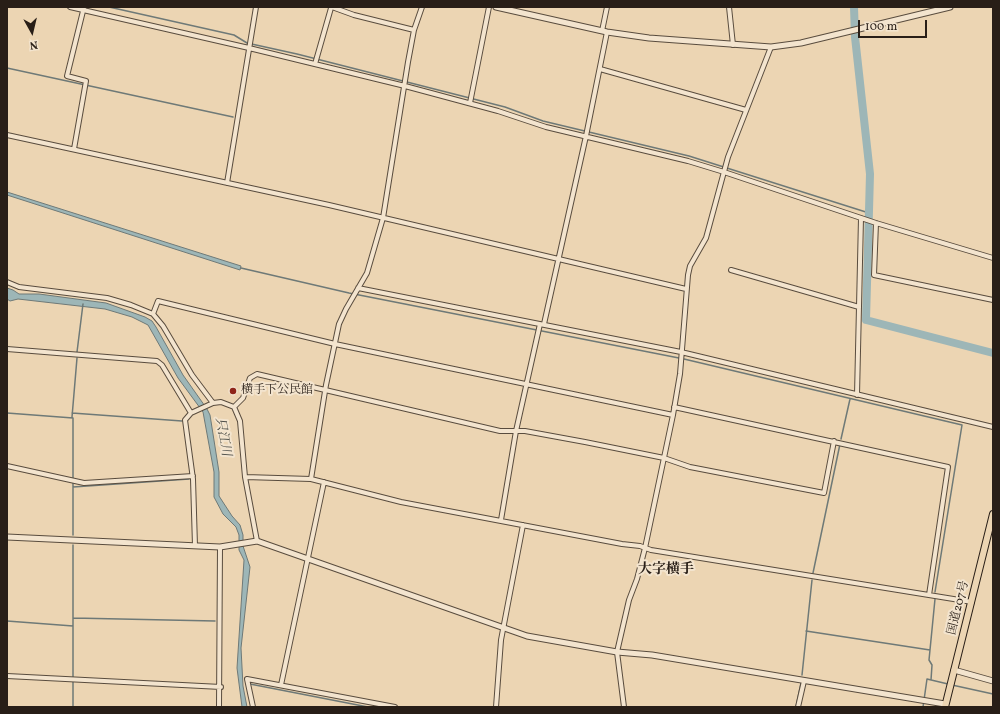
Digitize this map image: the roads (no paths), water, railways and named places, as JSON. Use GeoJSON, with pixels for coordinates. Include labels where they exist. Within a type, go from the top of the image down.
{"type":"FeatureCollection","features":[{"type":"Feature","properties":{"kind":"highway","name":"国道207号"},"geometry":{"type":"LineString","coordinates":[[945,706],[993,514]]}},
{"type":"Feature","properties":{"kind":"street"},"geometry":{"type":"LineString","coordinates":[[70,7],[249,45],[470,103],[546,127],[724,172],[876,224],[993,258]]}},
{"type":"Feature","properties":{"kind":"street"},"geometry":{"type":"LineString","coordinates":[[227,182],[256,7]]}},
{"type":"Feature","properties":{"kind":"street"},"geometry":{"type":"LineString","coordinates":[[311,479],[326,390],[340,324],[357,289],[367,273],[383,218],[414,30],[422,7]]}},
{"type":"Feature","properties":{"kind":"street"},"geometry":{"type":"LineString","coordinates":[[470,103],[489,7]]}},
{"type":"Feature","properties":{"kind":"street"},"geometry":{"type":"LineString","coordinates":[[496,7],[509,8],[604,31],[649,38],[771,47],[801,43],[935,9],[950,7]]}},
{"type":"Feature","properties":{"kind":"street"},"geometry":{"type":"LineString","coordinates":[[500,520],[516,431],[528,384],[538,334],[559,259],[588,128],[600,68],[608,7]]}},
{"type":"Feature","properties":{"kind":"street"},"geometry":{"type":"LineString","coordinates":[[729,7],[734,45]]}},
{"type":"Feature","properties":{"kind":"street"},"geometry":{"type":"LineString","coordinates":[[315,63],[332,8],[414,30]]}},
{"type":"Feature","properties":{"kind":"street"},"geometry":{"type":"LineString","coordinates":[[74,150],[86,82],[67,76],[84,9]]}},
{"type":"Feature","properties":{"kind":"street"},"geometry":{"type":"LineString","coordinates":[[624,707],[616,652],[629,600],[637,579],[645,548],[673,415],[680,374],[686,288],[690,266],[706,238],[725,165],[771,47]]}},
{"type":"Feature","properties":{"kind":"street"},"geometry":{"type":"LineString","coordinates":[[600,68],[746,110]]}},
{"type":"Feature","properties":{"kind":"street"},"geometry":{"type":"LineString","coordinates":[[7,135],[227,182],[686,288]]}},
{"type":"Feature","properties":{"kind":"street"},"geometry":{"type":"LineString","coordinates":[[857,395],[861,218]]}},
{"type":"Feature","properties":{"kind":"street"},"geometry":{"type":"LineString","coordinates":[[876,224],[874,275],[993,300]]}},
{"type":"Feature","properties":{"kind":"street"},"geometry":{"type":"LineString","coordinates":[[731,270],[859,307]]}},
{"type":"Feature","properties":{"kind":"street"},"geometry":{"type":"LineString","coordinates":[[7,282],[19,287],[106,298],[131,305],[153,314],[163,326],[192,375],[213,403]]}},
{"type":"Feature","properties":{"kind":"street"},"geometry":{"type":"LineString","coordinates":[[357,289],[681,354],[993,427]]}},
{"type":"Feature","properties":{"kind":"street"},"geometry":{"type":"LineString","coordinates":[[153,314],[158,301],[335,344],[673,415]]}},
{"type":"Feature","properties":{"kind":"street"},"geometry":{"type":"LineString","coordinates":[[7,349],[157,361],[162,365],[192,413]]}},
{"type":"Feature","properties":{"kind":"street"},"geometry":{"type":"LineString","coordinates":[[234,407],[243,398],[250,378],[254,375],[326,390],[500,431],[516,431],[664,458],[690,467],[824,493],[834,441]]}},
{"type":"Feature","properties":{"kind":"street"},"geometry":{"type":"LineString","coordinates":[[195,546],[193,476],[185,420],[192,413],[197,412],[213,403],[222,402],[234,407],[240,421],[245,477],[257,541]]}},
{"type":"Feature","properties":{"kind":"street"},"geometry":{"type":"LineString","coordinates":[[674,407],[948,466],[929,595]]}},
{"type":"Feature","properties":{"kind":"street"},"geometry":{"type":"LineString","coordinates":[[7,466],[84,483],[193,476]]}},
{"type":"Feature","properties":{"kind":"street"},"geometry":{"type":"LineString","coordinates":[[245,477],[311,479],[400,502],[645,548],[658,552],[972,602]]}},
{"type":"Feature","properties":{"kind":"street"},"geometry":{"type":"LineString","coordinates":[[281,685],[324,482]]}},
{"type":"Feature","properties":{"kind":"street"},"geometry":{"type":"LineString","coordinates":[[496,707],[503,629],[523,525]]}},
{"type":"Feature","properties":{"kind":"street"},"geometry":{"type":"LineString","coordinates":[[7,537],[220,547],[257,541],[503,629],[527,636],[616,652],[652,655],[924,700],[945,706]]}},
{"type":"Feature","properties":{"kind":"street"},"geometry":{"type":"LineString","coordinates":[[219,707],[221,687],[220,547]]}},
{"type":"Feature","properties":{"kind":"street"},"geometry":{"type":"LineString","coordinates":[[954,670],[993,681]]}},
{"type":"Feature","properties":{"kind":"street"},"geometry":{"type":"LineString","coordinates":[[7,676],[221,687]]}},
{"type":"Feature","properties":{"kind":"street"},"geometry":{"type":"LineString","coordinates":[[253,707],[247,679],[395,707]]}},
{"type":"Feature","properties":{"kind":"street"},"geometry":{"type":"LineString","coordinates":[[798,707],[804,681]]}},
{"type":"Feature","properties":{"kind":"water"},"geometry":{"type":"Polygon","coordinates":[[[7,192],[241,266],[240,270],[7,195],[7,192]]]}},
{"type":"Feature","properties":{"kind":"water"},"geometry":{"type":"Polygon","coordinates":[[[7,288],[19,294],[39,294],[106,303],[152,321],[183,375],[207,409],[210,415],[219,472],[219,496],[232,516],[240,525],[243,535],[243,546],[250,567],[241,648],[243,686],[247,707],[242,707],[237,668],[244,560],[239,550],[239,535],[236,527],[223,514],[214,497],[214,472],[203,412],[178,378],[148,325],[132,317],[105,309],[18,299],[10,301],[7,299],[7,288]]]}},
{"type":"Feature","properties":{"kind":"waterway"},"geometry":{"type":"LineString","coordinates":[[109,7],[234,35],[247,43],[297,54],[505,107],[543,121],[689,156],[869,213]]}},
{"type":"Feature","properties":{"kind":"waterway"},"geometry":{"type":"LineString","coordinates":[[854,7],[855,37],[870,174],[866,320],[993,353]]}},
{"type":"Feature","properties":{"kind":"waterway"},"geometry":{"type":"LineString","coordinates":[[7,68],[233,117]]}},
{"type":"Feature","properties":{"kind":"waterway"},"geometry":{"type":"LineString","coordinates":[[241,268],[349,293],[684,359],[962,425],[935,592]]}},
{"type":"Feature","properties":{"kind":"waterway"},"geometry":{"type":"LineString","coordinates":[[77,352],[83,304]]}},
{"type":"Feature","properties":{"kind":"waterway"},"geometry":{"type":"LineString","coordinates":[[72,417],[77,358]]}},
{"type":"Feature","properties":{"kind":"waterway"},"geometry":{"type":"LineString","coordinates":[[841,439],[850,399]]}},
{"type":"Feature","properties":{"kind":"waterway"},"geometry":{"type":"LineString","coordinates":[[7,413],[73,418],[73,535]]}},
{"type":"Feature","properties":{"kind":"waterway"},"geometry":{"type":"LineString","coordinates":[[72,413],[182,421]]}},
{"type":"Feature","properties":{"kind":"waterway"},"geometry":{"type":"LineString","coordinates":[[813,573],[840,444]]}},
{"type":"Feature","properties":{"kind":"waterway"},"geometry":{"type":"LineString","coordinates":[[73,487],[189,479]]}},
{"type":"Feature","properties":{"kind":"waterway"},"geometry":{"type":"LineString","coordinates":[[73,545],[73,707]]}},
{"type":"Feature","properties":{"kind":"waterway"},"geometry":{"type":"LineString","coordinates":[[802,675],[812,580]]}},
{"type":"Feature","properties":{"kind":"waterway"},"geometry":{"type":"LineString","coordinates":[[931,680],[932,665],[929,660],[935,599]]}},
{"type":"Feature","properties":{"kind":"waterway"},"geometry":{"type":"LineString","coordinates":[[73,618],[215,621]]}},
{"type":"Feature","properties":{"kind":"waterway"},"geometry":{"type":"LineString","coordinates":[[7,621],[73,626]]}},
{"type":"Feature","properties":{"kind":"waterway"},"geometry":{"type":"LineString","coordinates":[[806,631],[930,650]]}},
{"type":"Feature","properties":{"kind":"waterway"},"geometry":{"type":"LineString","coordinates":[[923,707],[927,679],[948,684]]}},
{"type":"Feature","properties":{"kind":"waterway"},"geometry":{"type":"LineString","coordinates":[[796,707],[801,683]]}},
{"type":"Feature","properties":{"kind":"waterway"},"geometry":{"type":"LineString","coordinates":[[250,684],[368,707]]}},
{"type":"Feature","properties":{"kind":"waterway"},"geometry":{"type":"LineString","coordinates":[[952,685],[993,694]]}},
{"type":"Feature","properties":{"kind":"place","name":"横手下公民館"},"geometry":{"type":"Point","coordinates":[233,391]}},
{"type":"Feature","properties":{"kind":"district","name":"大字横手"},"geometry":{"type":"Point","coordinates":[666,570]}},
{"type":"Feature","properties":{"kind":"water label","name":"只江川"},"geometry":{"type":"Point","coordinates":[222,437]}}]}
